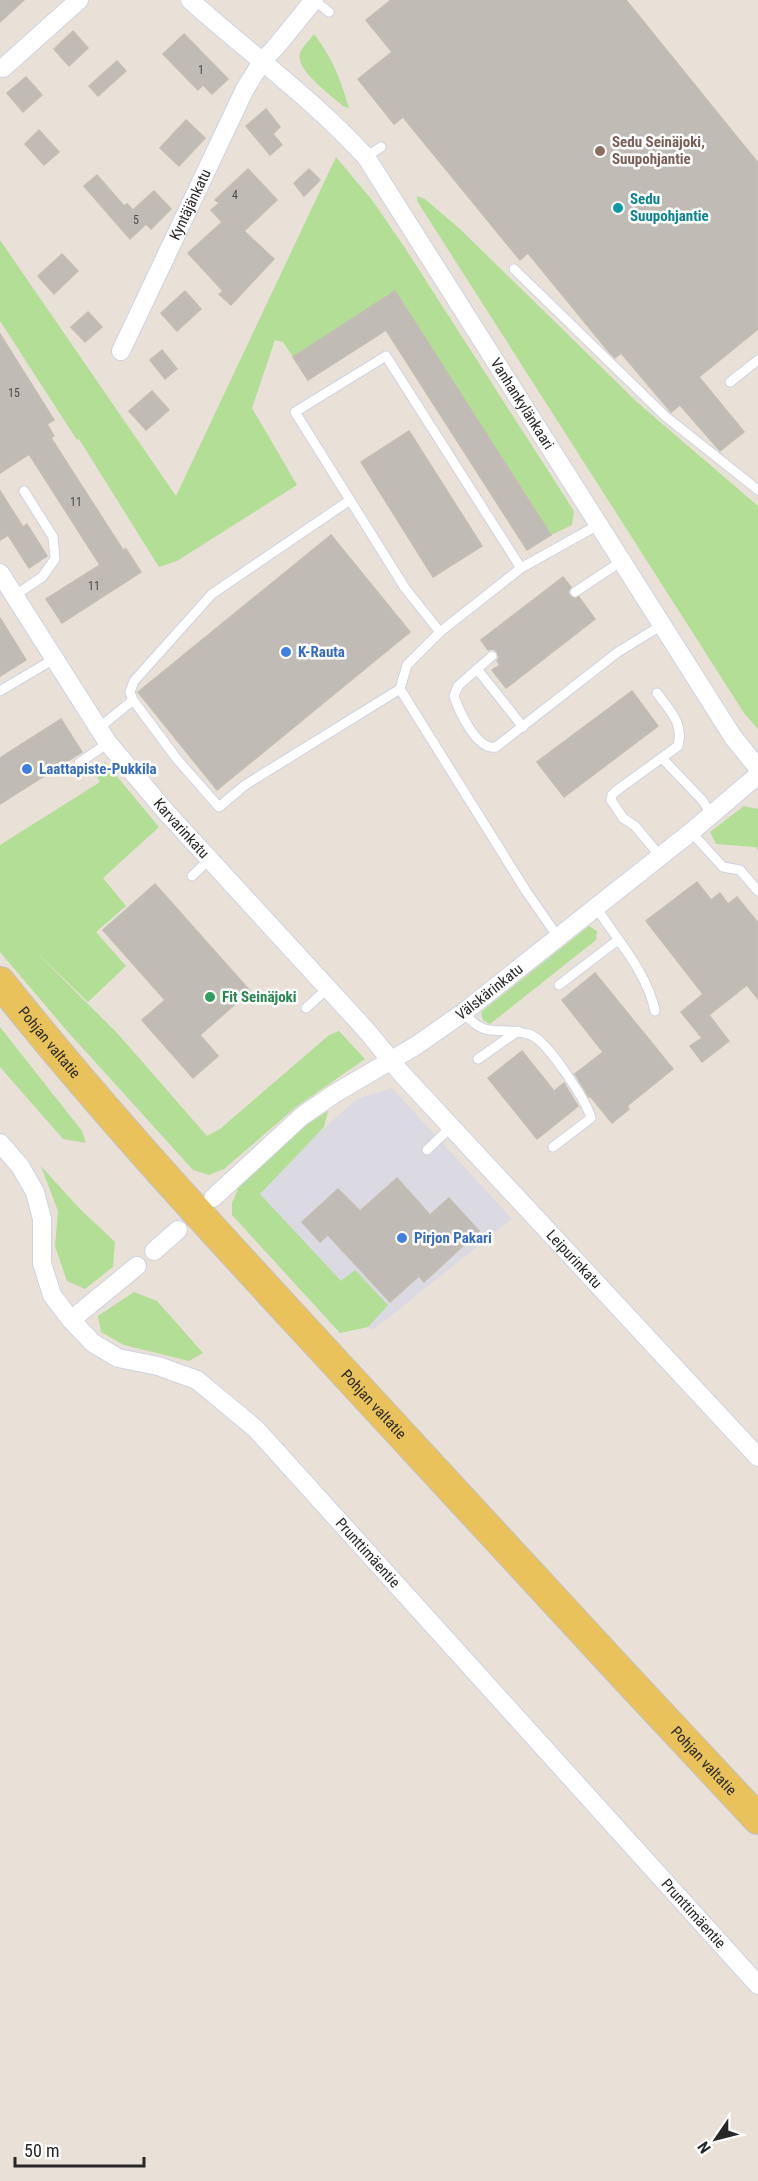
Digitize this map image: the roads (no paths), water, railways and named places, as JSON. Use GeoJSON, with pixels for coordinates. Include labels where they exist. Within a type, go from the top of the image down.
{"type":"FeatureCollection","features":[{"type":"Feature","properties":{"kind":"main road","name":"Pohjan valtatie"},"geometry":{"type":"LineString","coordinates":[[0,982],[50,1045],[161,1173],[606,1658],[758,1819]]}},
{"type":"Feature","properties":{"kind":"street"},"geometry":{"type":"LineString","coordinates":[[3,68],[79,0]]}},
{"type":"Feature","properties":{"kind":"street","name":"Vanhankylänkaari"},"geometry":{"type":"LineString","coordinates":[[190,0],[263,60],[339,128],[373,152],[598,525],[733,737],[758,768]]}},
{"type":"Feature","properties":{"kind":"street","name":"Kyntäjänkatu"},"geometry":{"type":"LineString","coordinates":[[121,351],[245,89],[263,60],[314,0]]}},
{"type":"Feature","properties":{"kind":"street","name":"Karvarinkatu"},"geometry":{"type":"LineString","coordinates":[[5,586],[104,736],[210,859],[392,1061]]}},
{"type":"Feature","properties":{"kind":"street","name":"Välskärinkatu"},"geometry":{"type":"LineString","coordinates":[[213,1198],[302,1116],[334,1094],[392,1061],[464,1012],[691,832],[758,775]]}},
{"type":"Feature","properties":{"kind":"street","name":"Leipurinkatu"},"geometry":{"type":"LineString","coordinates":[[392,1061],[758,1457]]}},
{"type":"Feature","properties":{"kind":"street","name":"Prunttimäentie"},"geometry":{"type":"LineString","coordinates":[[0,1143],[20,1166],[35,1192],[42,1219],[42,1263],[52,1295],[71,1320],[93,1343],[118,1358],[158,1366],[197,1380],[256,1429],[758,1985]]}},
{"type":"Feature","properties":{"kind":"street"},"geometry":{"type":"LineString","coordinates":[[154,1251],[178,1230]]}},
{"type":"Feature","properties":{"kind":"street"},"geometry":{"type":"LineString","coordinates":[[71,1320],[137,1266]]}},
{"type":"Feature","properties":{"kind":"lane"},"geometry":{"type":"LineString","coordinates":[[314,0],[330,12]]}},
{"type":"Feature","properties":{"kind":"lane"},"geometry":{"type":"LineString","coordinates":[[514,269],[665,416],[758,490]]}},
{"type":"Feature","properties":{"kind":"lane"},"geometry":{"type":"LineString","coordinates":[[440,632],[405,588],[295,412],[386,356],[521,568]]}},
{"type":"Feature","properties":{"kind":"lane"},"geometry":{"type":"LineString","coordinates":[[730,382],[758,360]]}},
{"type":"Feature","properties":{"kind":"lane"},"geometry":{"type":"LineString","coordinates":[[5,586],[42,576],[55,559],[53,537],[24,491]]}},
{"type":"Feature","properties":{"kind":"lane"},"geometry":{"type":"LineString","coordinates":[[350,500],[212,594],[134,681],[130,692],[133,700],[177,759],[219,807],[246,785],[400,688],[407,665],[440,632],[521,568],[598,525]]}},
{"type":"Feature","properties":{"kind":"lane"},"geometry":{"type":"LineString","coordinates":[[575,592],[622,561]]}},
{"type":"Feature","properties":{"kind":"lane"},"geometry":{"type":"LineString","coordinates":[[492,656],[458,686],[454,696],[460,714],[483,746],[491,748],[496,747],[523,727],[618,652],[662,625]]}},
{"type":"Feature","properties":{"kind":"lane"},"geometry":{"type":"LineString","coordinates":[[0,691],[54,659]]}},
{"type":"Feature","properties":{"kind":"lane"},"geometry":{"type":"LineString","coordinates":[[477,669],[523,727]]}},
{"type":"Feature","properties":{"kind":"lane"},"geometry":{"type":"LineString","coordinates":[[400,688],[526,891],[558,937]]}},
{"type":"Feature","properties":{"kind":"lane"},"geometry":{"type":"LineString","coordinates":[[657,693],[681,730],[678,746],[616,791],[611,800],[623,818],[635,826],[660,856]]}},
{"type":"Feature","properties":{"kind":"lane"},"geometry":{"type":"LineString","coordinates":[[79,763],[133,700]]}},
{"type":"Feature","properties":{"kind":"lane"},"geometry":{"type":"LineString","coordinates":[[662,758],[703,801],[711,814]]}},
{"type":"Feature","properties":{"kind":"lane"},"geometry":{"type":"LineString","coordinates":[[691,832],[723,867],[740,870],[758,891]]}},
{"type":"Feature","properties":{"kind":"lane"},"geometry":{"type":"LineString","coordinates":[[192,876],[210,859]]}},
{"type":"Feature","properties":{"kind":"lane"},"geometry":{"type":"LineString","coordinates":[[596,907],[641,974],[655,1011]]}},
{"type":"Feature","properties":{"kind":"lane"},"geometry":{"type":"LineString","coordinates":[[559,985],[618,940]]}},
{"type":"Feature","properties":{"kind":"lane"},"geometry":{"type":"LineString","coordinates":[[306,1008],[328,988]]}},
{"type":"Feature","properties":{"kind":"lane"},"geometry":{"type":"LineString","coordinates":[[464,1012],[480,1029],[518,1031],[534,1035],[555,1058],[588,1107],[591,1118],[553,1147]]}},
{"type":"Feature","properties":{"kind":"lane"},"geometry":{"type":"LineString","coordinates":[[478,1059],[518,1031]]}},
{"type":"Feature","properties":{"kind":"lane"},"geometry":{"type":"LineString","coordinates":[[427,1150],[451,1127]]}},
{"type":"Feature","properties":{"kind":"place","name":"Sedu Seinäjoki, Suupohjantie"},"geometry":{"type":"Point","coordinates":[600,151]}},
{"type":"Feature","properties":{"kind":"place","name":"Sedu Suupohjantie"},"geometry":{"type":"Point","coordinates":[618,208]}},
{"type":"Feature","properties":{"kind":"place","name":"K-Rauta"},"geometry":{"type":"Point","coordinates":[286,652]}},
{"type":"Feature","properties":{"kind":"place","name":"Laattapiste-Pukkila"},"geometry":{"type":"Point","coordinates":[27,769]}},
{"type":"Feature","properties":{"kind":"place","name":"Fit Seinäjoki"},"geometry":{"type":"Point","coordinates":[210,997]}},
{"type":"Feature","properties":{"kind":"place","name":"Pirjon Pakari"},"geometry":{"type":"Point","coordinates":[402,1238]}}]}
